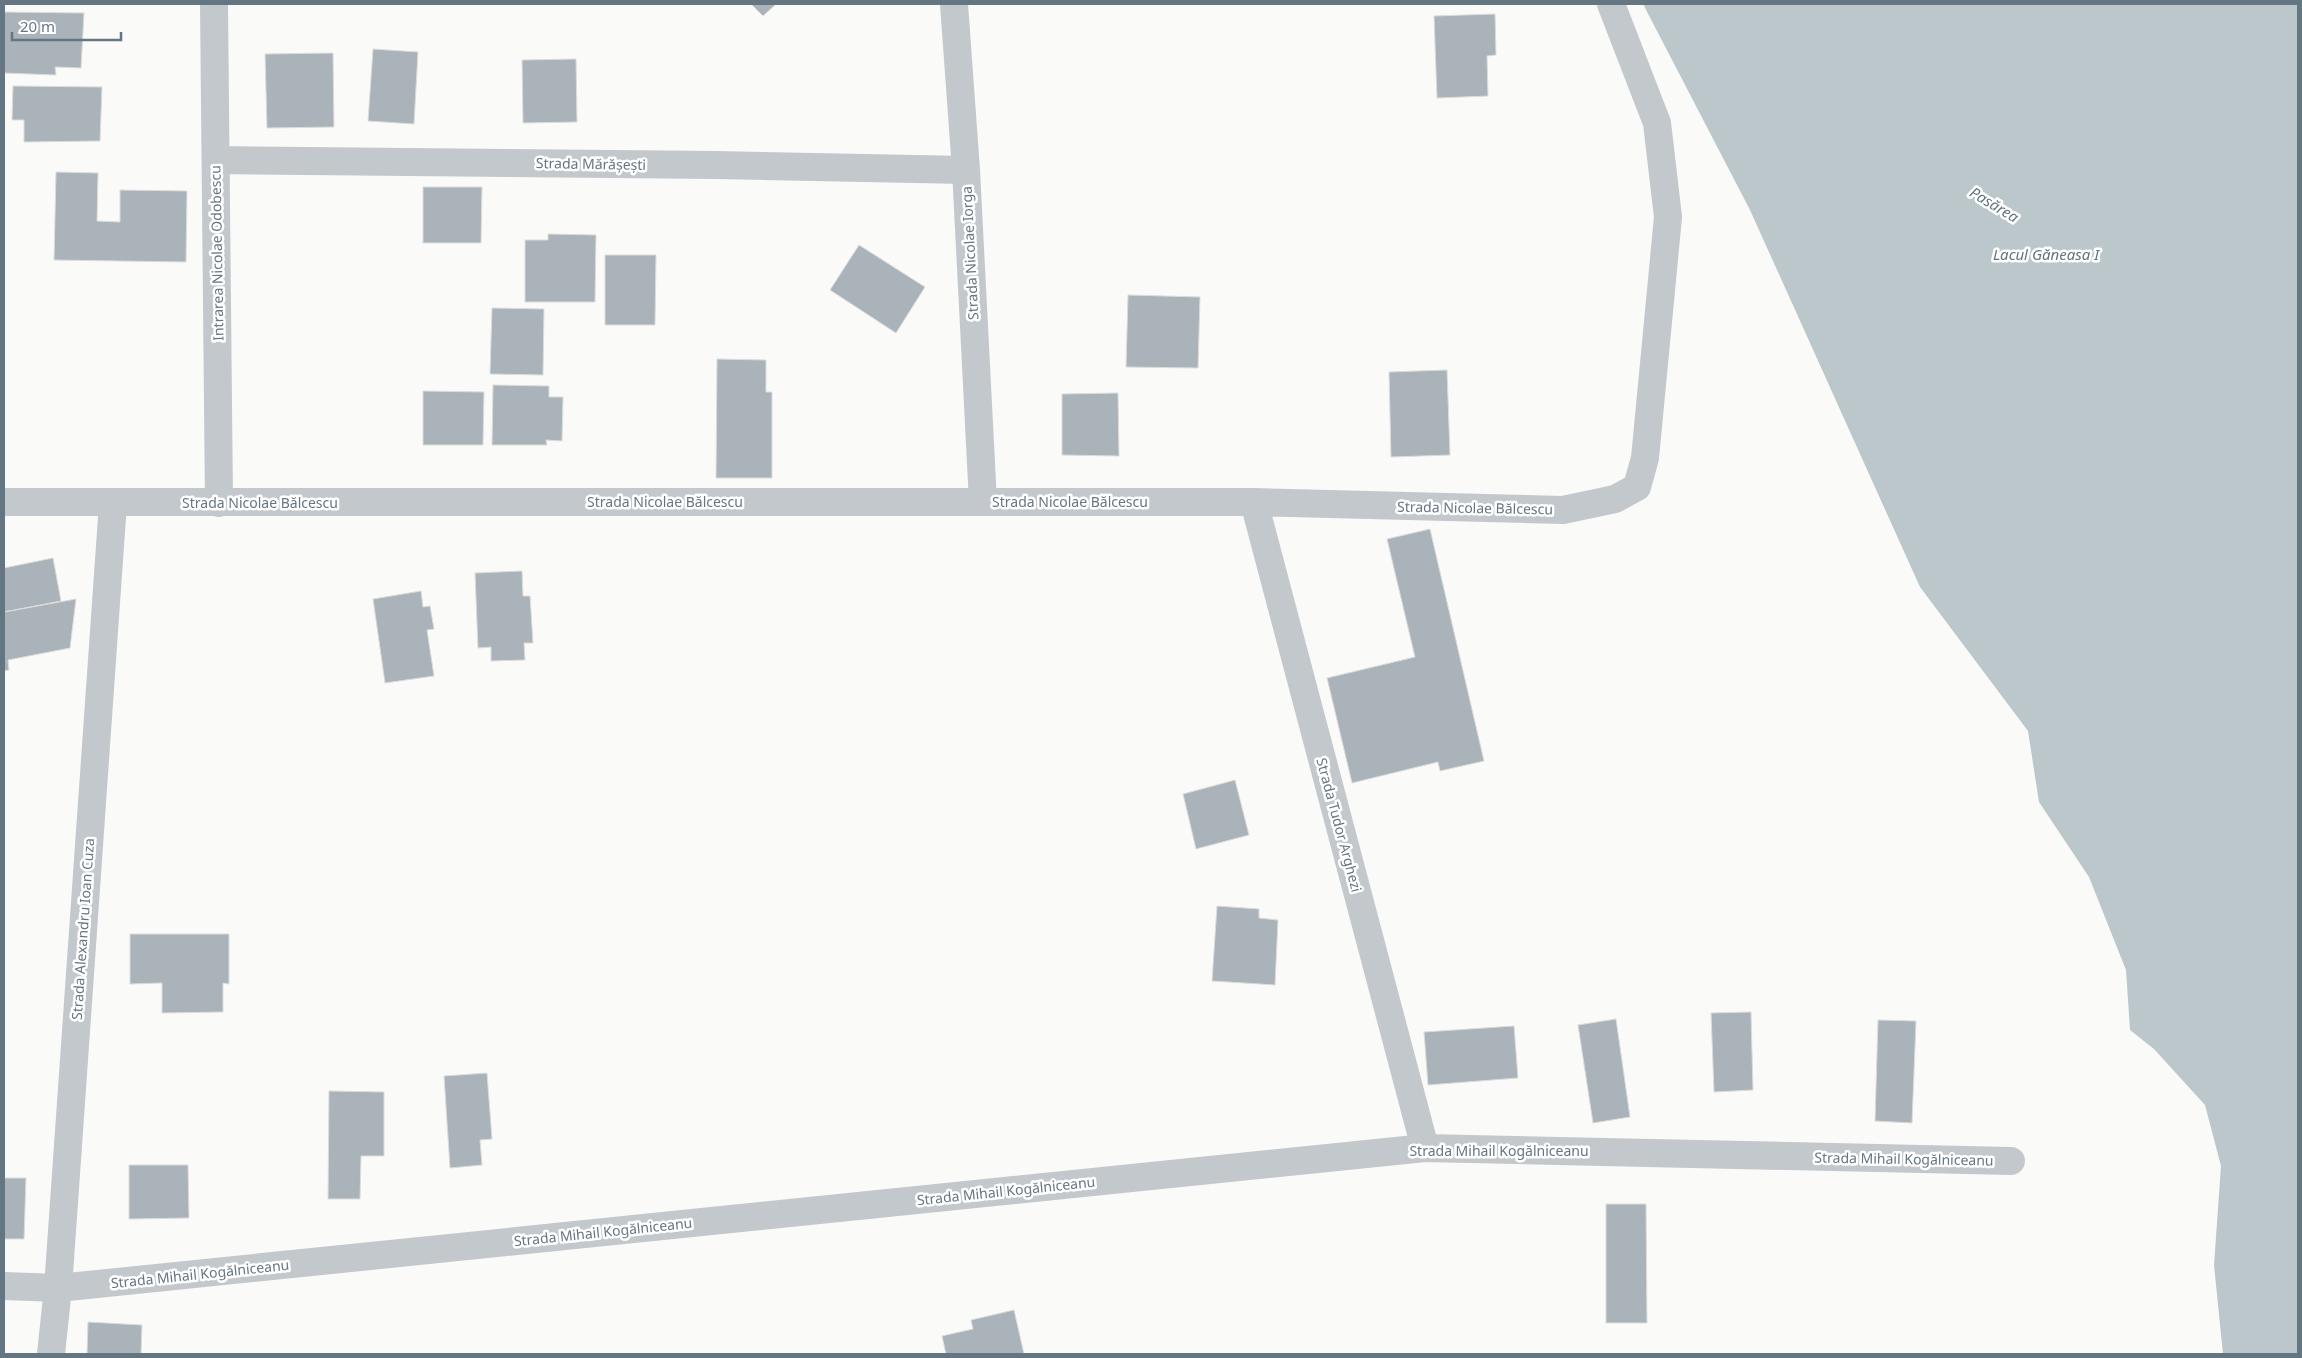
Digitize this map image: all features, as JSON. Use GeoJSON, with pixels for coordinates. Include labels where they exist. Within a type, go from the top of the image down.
{"type":"FeatureCollection","features":[{"type":"Feature","properties":{"kind":"street","name":"Intrarea Nicolae Odobescu"},"geometry":{"type":"LineString","coordinates":[[214,4],[219,503]]}},
{"type":"Feature","properties":{"kind":"street","name":"Strada Nicolae Iorga"},"geometry":{"type":"LineString","coordinates":[[954,4],[966,170],[983,502]]}},
{"type":"Feature","properties":{"kind":"street","name":"Strada Nicolae Bălcescu"},"geometry":{"type":"LineString","coordinates":[[4,502],[1254,502],[1563,510],[1615,499],[1637,487],[1644,458],[1668,217],[1657,123],[1611,4]]}},
{"type":"Feature","properties":{"kind":"street","name":"Strada Mărășești"},"geometry":{"type":"LineString","coordinates":[[216,160],[725,165],[966,170]]}},
{"type":"Feature","properties":{"kind":"street","name":"Strada Tudor Arghezi"},"geometry":{"type":"LineString","coordinates":[[1254,502],[1425,1148]]}},
{"type":"Feature","properties":{"kind":"street","name":"Strada Alexandru Ioan Cuza"},"geometry":{"type":"LineString","coordinates":[[51,1354],[58,1288],[113,503]]}},
{"type":"Feature","properties":{"kind":"street","name":"Strada Mihail Kogălniceanu"},"geometry":{"type":"LineString","coordinates":[[4,1286],[58,1288],[1425,1148],[2012,1161]]}},
{"type":"Feature","properties":{"kind":"water","name":"Lacul Găneasa I"},"geometry":{"type":"Polygon","coordinates":[[[1643,4],[2298,4],[2298,1354],[2223,1354],[2214,1265],[2221,1166],[2205,1105],[2154,1049],[2130,1030],[2126,970],[2089,877],[2039,802],[2028,731],[1920,587],[1750,210],[1643,4]]]}},
{"type":"Feature","properties":{"kind":"building"},"geometry":{"type":"Polygon","coordinates":[[[751,4],[776,4],[763,16],[751,4]]]}},
{"type":"Feature","properties":{"kind":"building"},"geometry":{"type":"Polygon","coordinates":[[[4,12],[84,13],[81,68],[55,67],[56,75],[4,73],[4,12]]]}},
{"type":"Feature","properties":{"kind":"building"},"geometry":{"type":"Polygon","coordinates":[[[1495,14],[1496,55],[1487,56],[1488,96],[1437,98],[1434,16],[1495,14]]]}},
{"type":"Feature","properties":{"kind":"building"},"geometry":{"type":"Polygon","coordinates":[[[373,49],[418,52],[414,124],[368,121],[373,49]]]}},
{"type":"Feature","properties":{"kind":"building"},"geometry":{"type":"Polygon","coordinates":[[[333,53],[334,127],[267,128],[265,54],[333,53]]]}},
{"type":"Feature","properties":{"kind":"building"},"geometry":{"type":"Polygon","coordinates":[[[576,59],[577,122],[523,123],[522,60],[576,59]]]}},
{"type":"Feature","properties":{"kind":"building"},"geometry":{"type":"Polygon","coordinates":[[[13,86],[102,87],[100,141],[24,142],[24,120],[12,120],[13,86]]]}},
{"type":"Feature","properties":{"kind":"building"},"geometry":{"type":"Polygon","coordinates":[[[56,172],[98,173],[97,221],[120,222],[120,190],[187,191],[186,262],[54,260],[56,172]]]}},
{"type":"Feature","properties":{"kind":"building"},"geometry":{"type":"Polygon","coordinates":[[[423,187],[482,187],[481,243],[423,243],[423,187]]]}},
{"type":"Feature","properties":{"kind":"building"},"geometry":{"type":"Polygon","coordinates":[[[548,234],[596,235],[595,302],[525,302],[525,240],[548,240],[548,234]]]}},
{"type":"Feature","properties":{"kind":"building"},"geometry":{"type":"Polygon","coordinates":[[[859,245],[925,287],[896,333],[830,290],[859,245]]]}},
{"type":"Feature","properties":{"kind":"building"},"geometry":{"type":"Polygon","coordinates":[[[605,255],[656,255],[655,325],[605,325],[605,255]]]}},
{"type":"Feature","properties":{"kind":"building"},"geometry":{"type":"Polygon","coordinates":[[[1128,295],[1200,297],[1198,368],[1126,367],[1128,295]]]}},
{"type":"Feature","properties":{"kind":"building"},"geometry":{"type":"Polygon","coordinates":[[[492,308],[544,309],[543,375],[490,374],[492,308]]]}},
{"type":"Feature","properties":{"kind":"building"},"geometry":{"type":"Polygon","coordinates":[[[717,359],[766,360],[766,392],[772,392],[772,478],[716,478],[717,359]]]}},
{"type":"Feature","properties":{"kind":"building"},"geometry":{"type":"Polygon","coordinates":[[[1447,370],[1450,455],[1391,457],[1389,372],[1447,370]]]}},
{"type":"Feature","properties":{"kind":"building"},"geometry":{"type":"Polygon","coordinates":[[[493,385],[549,386],[549,397],[563,397],[562,441],[546,440],[547,445],[492,445],[493,385]]]}},
{"type":"Feature","properties":{"kind":"building"},"geometry":{"type":"Polygon","coordinates":[[[423,391],[484,392],[483,445],[423,445],[423,391]]]}},
{"type":"Feature","properties":{"kind":"building"},"geometry":{"type":"Polygon","coordinates":[[[1118,393],[1119,456],[1062,455],[1062,394],[1118,393]]]}},
{"type":"Feature","properties":{"kind":"building"},"geometry":{"type":"Polygon","coordinates":[[[1430,529],[1484,761],[1440,771],[1438,762],[1352,783],[1327,678],[1415,657],[1387,539],[1430,529]]]}},
{"type":"Feature","properties":{"kind":"building"},"geometry":{"type":"Polygon","coordinates":[[[53,558],[61,601],[4,612],[4,568],[53,558]]]}},
{"type":"Feature","properties":{"kind":"building"},"geometry":{"type":"Polygon","coordinates":[[[522,571],[523,596],[530,596],[533,643],[524,643],[525,660],[491,661],[491,647],[478,648],[475,573],[522,571]]]}},
{"type":"Feature","properties":{"kind":"building"},"geometry":{"type":"Polygon","coordinates":[[[421,591],[423,607],[430,606],[434,629],[427,630],[434,676],[385,683],[373,599],[421,591]]]}},
{"type":"Feature","properties":{"kind":"building"},"geometry":{"type":"Polygon","coordinates":[[[76,599],[70,648],[8,660],[9,670],[4,671],[4,612],[76,599]]]}},
{"type":"Feature","properties":{"kind":"building"},"geometry":{"type":"Polygon","coordinates":[[[1235,780],[1249,835],[1196,849],[1183,794],[1235,780]]]}},
{"type":"Feature","properties":{"kind":"building"},"geometry":{"type":"Polygon","coordinates":[[[1217,906],[1259,909],[1259,918],[1278,920],[1275,985],[1212,981],[1217,906]]]}},
{"type":"Feature","properties":{"kind":"building"},"geometry":{"type":"Polygon","coordinates":[[[130,934],[229,934],[229,984],[223,983],[223,1012],[162,1013],[162,983],[130,984],[130,934]]]}},
{"type":"Feature","properties":{"kind":"building"},"geometry":{"type":"Polygon","coordinates":[[[1751,1012],[1753,1090],[1714,1092],[1711,1013],[1751,1012]]]}},
{"type":"Feature","properties":{"kind":"building"},"geometry":{"type":"Polygon","coordinates":[[[1616,1019],[1630,1117],[1593,1123],[1578,1025],[1616,1019]]]}},
{"type":"Feature","properties":{"kind":"building"},"geometry":{"type":"Polygon","coordinates":[[[1878,1020],[1916,1021],[1912,1123],[1875,1121],[1878,1020]]]}},
{"type":"Feature","properties":{"kind":"building"},"geometry":{"type":"Polygon","coordinates":[[[1514,1026],[1518,1078],[1428,1085],[1424,1032],[1514,1026]]]}},
{"type":"Feature","properties":{"kind":"building"},"geometry":{"type":"Polygon","coordinates":[[[487,1073],[492,1139],[480,1140],[482,1165],[450,1168],[444,1076],[487,1073]]]}},
{"type":"Feature","properties":{"kind":"building"},"geometry":{"type":"Polygon","coordinates":[[[329,1091],[384,1092],[384,1156],[361,1156],[360,1199],[328,1199],[329,1091]]]}},
{"type":"Feature","properties":{"kind":"building"},"geometry":{"type":"Polygon","coordinates":[[[129,1165],[188,1165],[189,1218],[129,1219],[129,1165]]]}},
{"type":"Feature","properties":{"kind":"building"},"geometry":{"type":"Polygon","coordinates":[[[4,1178],[26,1178],[24,1239],[4,1239],[4,1178]]]}},
{"type":"Feature","properties":{"kind":"building"},"geometry":{"type":"Polygon","coordinates":[[[1606,1204],[1646,1204],[1647,1323],[1606,1323],[1606,1204]]]}},
{"type":"Feature","properties":{"kind":"building"},"geometry":{"type":"Polygon","coordinates":[[[1014,1310],[1024,1354],[946,1354],[942,1336],[973,1329],[971,1320],[1014,1310]]]}},
{"type":"Feature","properties":{"kind":"building"},"geometry":{"type":"Polygon","coordinates":[[[88,1322],[142,1325],[141,1354],[87,1354],[88,1322]]]}},
{"type":"Feature","properties":{"kind":"water label","name":"Pasărea"},"geometry":{"type":"Point","coordinates":[1994,205]}}]}
